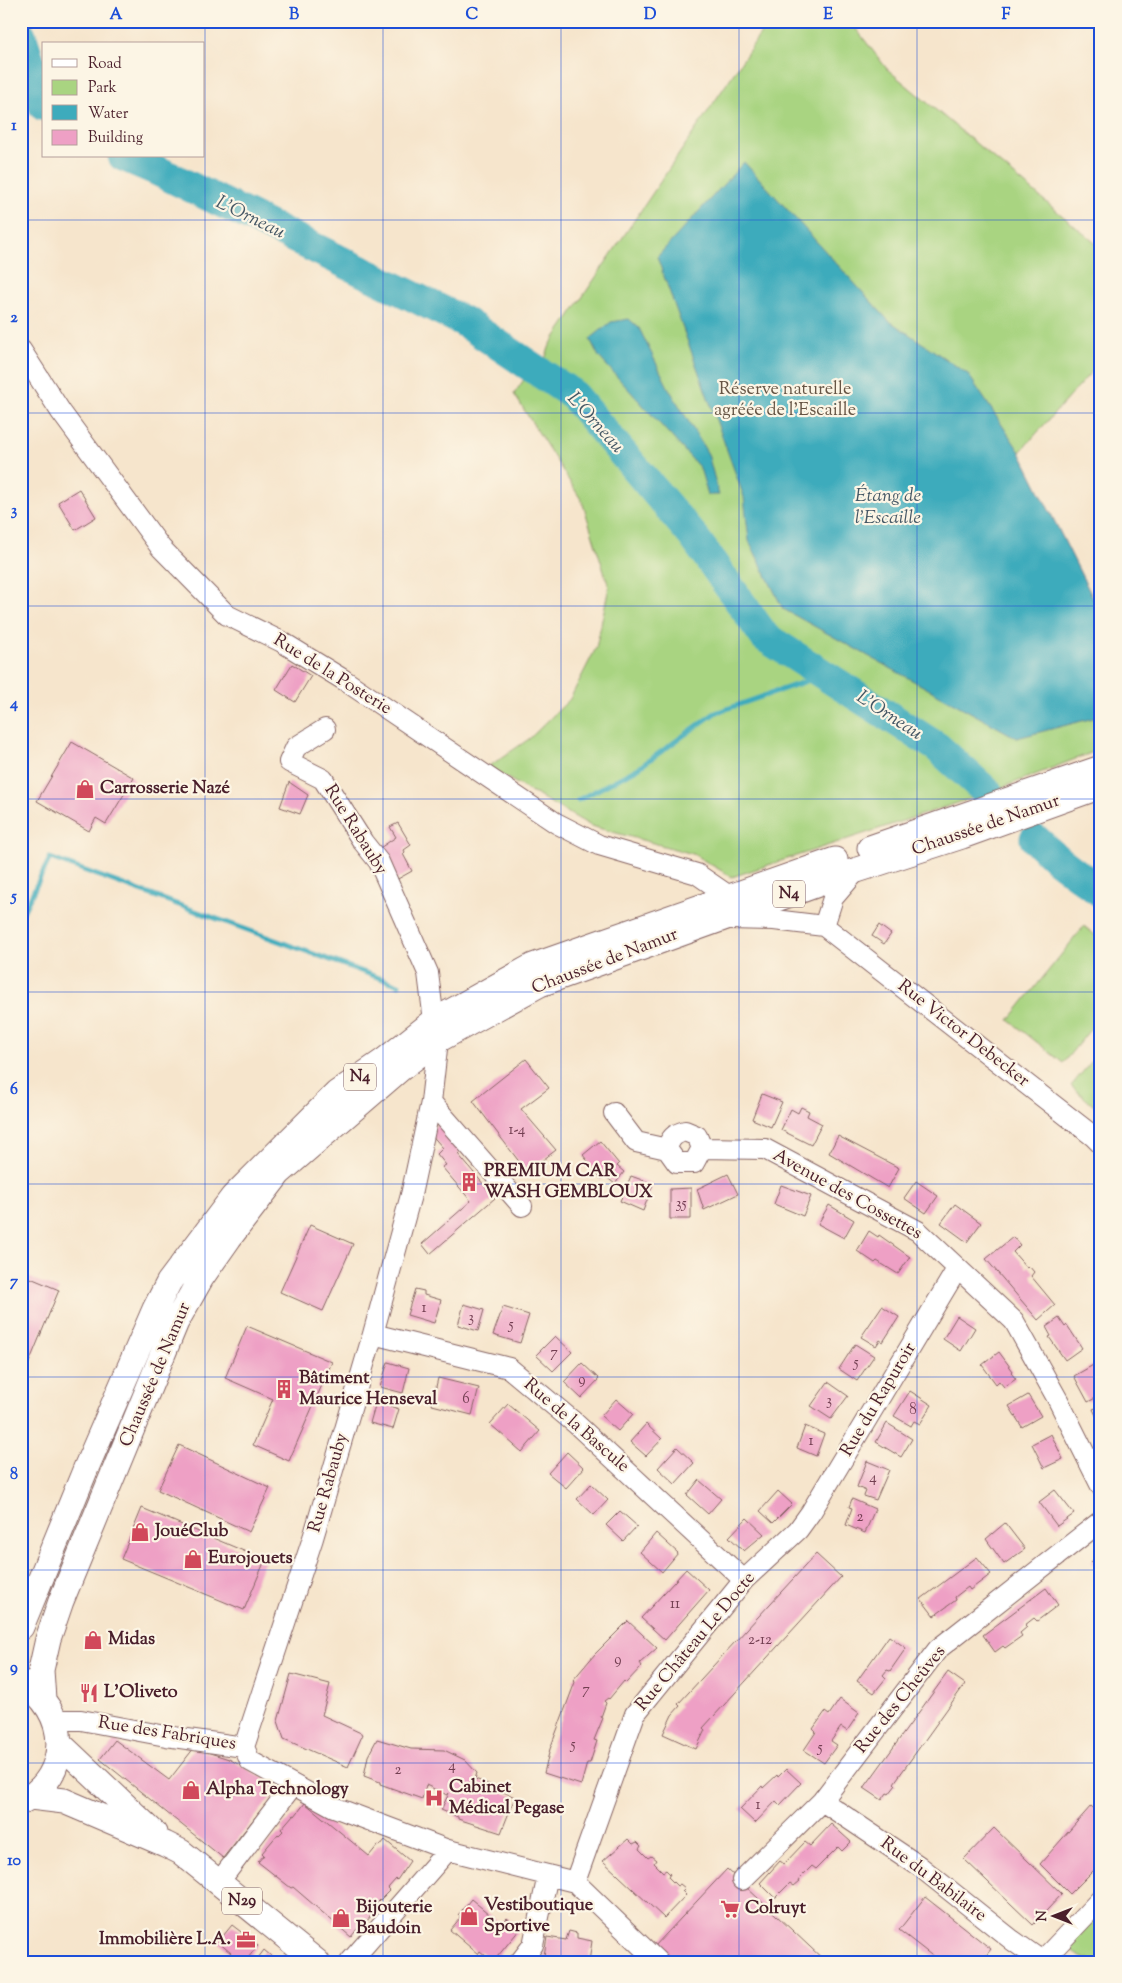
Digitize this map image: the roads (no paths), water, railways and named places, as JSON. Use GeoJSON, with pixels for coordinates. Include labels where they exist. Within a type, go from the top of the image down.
{"type":"FeatureCollection","features":[{"type":"Feature","properties":{"kind":"main road","name":"Chaussée de Namur"},"geometry":{"type":"LineString","coordinates":[[21,1627],[86,1468],[169,1282],[233,1197],[337,1094],[385,1060],[436,1031],[533,966],[725,907],[856,870],[960,827],[1045,788],[1101,768]]}},
{"type":"Feature","properties":{"kind":"main road","name":"Chaussée de Namur"},"geometry":{"type":"LineString","coordinates":[[725,907],[960,827],[1073,796],[1101,786]]}},
{"type":"Feature","properties":{"kind":"main road","name":"Chaussée de Namur"},"geometry":{"type":"LineString","coordinates":[[26,1799],[46,1782],[56,1764],[52,1721],[42,1670],[48,1639],[61,1601],[176,1322],[201,1278],[279,1173],[400,1069],[436,1031]]}},
{"type":"Feature","properties":{"kind":"main road"},"geometry":{"type":"LineString","coordinates":[[21,1682],[32,1688],[52,1721]]}},
{"type":"Feature","properties":{"kind":"main road","name":"N29"},"geometry":{"type":"LineString","coordinates":[[52,1721],[165,1844]]}},
{"type":"Feature","properties":{"kind":"main road","name":"N29"},"geometry":{"type":"LineString","coordinates":[[26,1799],[64,1802],[180,1852],[317,1962]]}},
{"type":"Feature","properties":{"kind":"street","name":"Rue de la Posterie"},"geometry":{"type":"LineString","coordinates":[[21,350],[61,412],[161,548],[227,615],[282,642],[344,680],[556,824],[599,845],[698,874],[725,907]]}},
{"type":"Feature","properties":{"kind":"street","name":"Rue Rabauby"},"geometry":{"type":"LineString","coordinates":[[244,1746],[313,1538],[373,1334],[411,1195],[431,1102],[436,1031],[428,973],[379,862],[363,842],[323,779],[289,762],[296,747],[325,729]]}},
{"type":"Feature","properties":{"kind":"street"},"geometry":{"type":"LineString","coordinates":[[725,907],[742,920],[774,920],[824,926],[832,898],[856,870]]}},
{"type":"Feature","properties":{"kind":"street","name":"Rue Victor Debecker"},"geometry":{"type":"LineString","coordinates":[[824,926],[1101,1144]]}},
{"type":"Feature","properties":{"kind":"street"},"geometry":{"type":"LineString","coordinates":[[431,1102],[522,1206]]}},
{"type":"Feature","properties":{"kind":"street"},"geometry":{"type":"LineString","coordinates":[[614,1113],[636,1142],[668,1149],[677,1163],[694,1163],[702,1148],[697,1136],[684,1123],[670,1140],[668,1149]]}},
{"type":"Feature","properties":{"kind":"street","name":"Avenue des Cossettes"},"geometry":{"type":"LineString","coordinates":[[702,1148],[765,1149],[918,1231],[1014,1321],[1058,1400],[1101,1486]]}},
{"type":"Feature","properties":{"kind":"street","name":"Rue du Rapuroir"},"geometry":{"type":"LineString","coordinates":[[798,1530],[811,1512],[957,1269]]}},
{"type":"Feature","properties":{"kind":"street","name":"Rue de la Bascule"},"geometry":{"type":"LineString","coordinates":[[373,1334],[509,1368],[575,1423],[744,1580]]}},
{"type":"Feature","properties":{"kind":"street","name":"Rue des Cheûves"},"geometry":{"type":"LineString","coordinates":[[742,1880],[822,1801],[938,1649],[1101,1521]]}},
{"type":"Feature","properties":{"kind":"street","name":"Rue Château Le Docte"},"geometry":{"type":"LineString","coordinates":[[574,1882],[635,1714],[744,1580],[798,1530]]}},
{"type":"Feature","properties":{"kind":"street","name":"Rue des Fabriques"},"geometry":{"type":"LineString","coordinates":[[52,1721],[81,1720],[166,1736],[244,1746],[250,1761],[334,1807],[448,1850],[574,1882]]}},
{"type":"Feature","properties":{"kind":"street"},"geometry":{"type":"LineString","coordinates":[[219,1882],[293,1785]]}},
{"type":"Feature","properties":{"kind":"street","name":"Rue du Babilaire"},"geometry":{"type":"LineString","coordinates":[[822,1801],[918,1866],[1043,1962]]}},
{"type":"Feature","properties":{"kind":"street"},"geometry":{"type":"LineString","coordinates":[[350,1962],[448,1850]]}},
{"type":"Feature","properties":{"kind":"street"},"geometry":{"type":"LineString","coordinates":[[520,1962],[533,1944],[548,1875]]}},
{"type":"Feature","properties":{"kind":"street"},"geometry":{"type":"LineString","coordinates":[[574,1882],[658,1962]]}},
{"type":"Feature","properties":{"kind":"street"},"geometry":{"type":"LineString","coordinates":[[1043,1962],[1101,1900]]}},
{"type":"Feature","properties":{"kind":"water","name":"Étang de l'Escaille"},"geometry":{"type":"Polygon","coordinates":[[[744,162],[888,320],[968,374],[1020,452],[1101,614],[1101,716],[1017,738],[783,609],[749,541],[744,497],[657,257],[744,162]]]}},
{"type":"Feature","properties":{"kind":"water"},"geometry":{"type":"Polygon","coordinates":[[[629,319],[639,328],[668,387],[708,454],[719,495],[708,495],[700,468],[599,357],[590,339],[611,322],[629,319]]]}},
{"type":"Feature","properties":{"kind":"waterway","name":"L'Orneau"},"geometry":{"type":"LineString","coordinates":[[21,35],[42,100]]}},
{"type":"Feature","properties":{"kind":"waterway","name":"L'Orneau"},"geometry":{"type":"LineString","coordinates":[[128,158],[158,171],[463,321],[572,394],[693,536],[765,637],[937,747],[988,793]]}},
{"type":"Feature","properties":{"kind":"waterway"},"geometry":{"type":"LineString","coordinates":[[578,800],[637,769],[715,713],[824,675]]}},
{"type":"Feature","properties":{"kind":"waterway","name":"L'Orneau"},"geometry":{"type":"LineString","coordinates":[[1035,839],[1057,859],[1101,892]]}},
{"type":"Feature","properties":{"kind":"waterway"},"geometry":{"type":"LineString","coordinates":[[21,916],[50,858],[399,985]]}},
{"type":"Feature","properties":{"kind":"place","name":"Carrosserie Nazé"},"geometry":{"type":"Point","coordinates":[85,789]}},
{"type":"Feature","properties":{"kind":"place","name":"PREMIUM CAR WASH GEMBLOUX"},"geometry":{"type":"Point","coordinates":[469,1182]}},
{"type":"Feature","properties":{"kind":"place","name":"Bâtiment Maurice Henseval"},"geometry":{"type":"Point","coordinates":[284,1389]}},
{"type":"Feature","properties":{"kind":"place","name":"JouéClub"},"geometry":{"type":"Point","coordinates":[140,1532]}},
{"type":"Feature","properties":{"kind":"place","name":"Eurojouets"},"geometry":{"type":"Point","coordinates":[193,1559]}},
{"type":"Feature","properties":{"kind":"place","name":"Midas"},"geometry":{"type":"Point","coordinates":[93,1640]}},
{"type":"Feature","properties":{"kind":"place","name":"L'Oliveto"},"geometry":{"type":"Point","coordinates":[89,1693]}},
{"type":"Feature","properties":{"kind":"place","name":"Alpha Technology"},"geometry":{"type":"Point","coordinates":[191,1790]}},
{"type":"Feature","properties":{"kind":"place","name":"Cabinet Médical Pegase"},"geometry":{"type":"Point","coordinates":[434,1798]}},
{"type":"Feature","properties":{"kind":"place","name":"Colruyt"},"geometry":{"type":"Point","coordinates":[730,1909]}},
{"type":"Feature","properties":{"kind":"place","name":"Vestiboutique Sportive"},"geometry":{"type":"Point","coordinates":[469,1916]}},
{"type":"Feature","properties":{"kind":"place","name":"Bijouterie Baudoin"},"geometry":{"type":"Point","coordinates":[341,1918]}},
{"type":"Feature","properties":{"kind":"place","name":"Immobilière L.A."},"geometry":{"type":"Point","coordinates":[246,1940]}},
{"type":"Feature","properties":{"kind":"park label","name":"Réserve naturelle agréée de l'Escaille"},"geometry":{"type":"Point","coordinates":[785,400]}}]}
